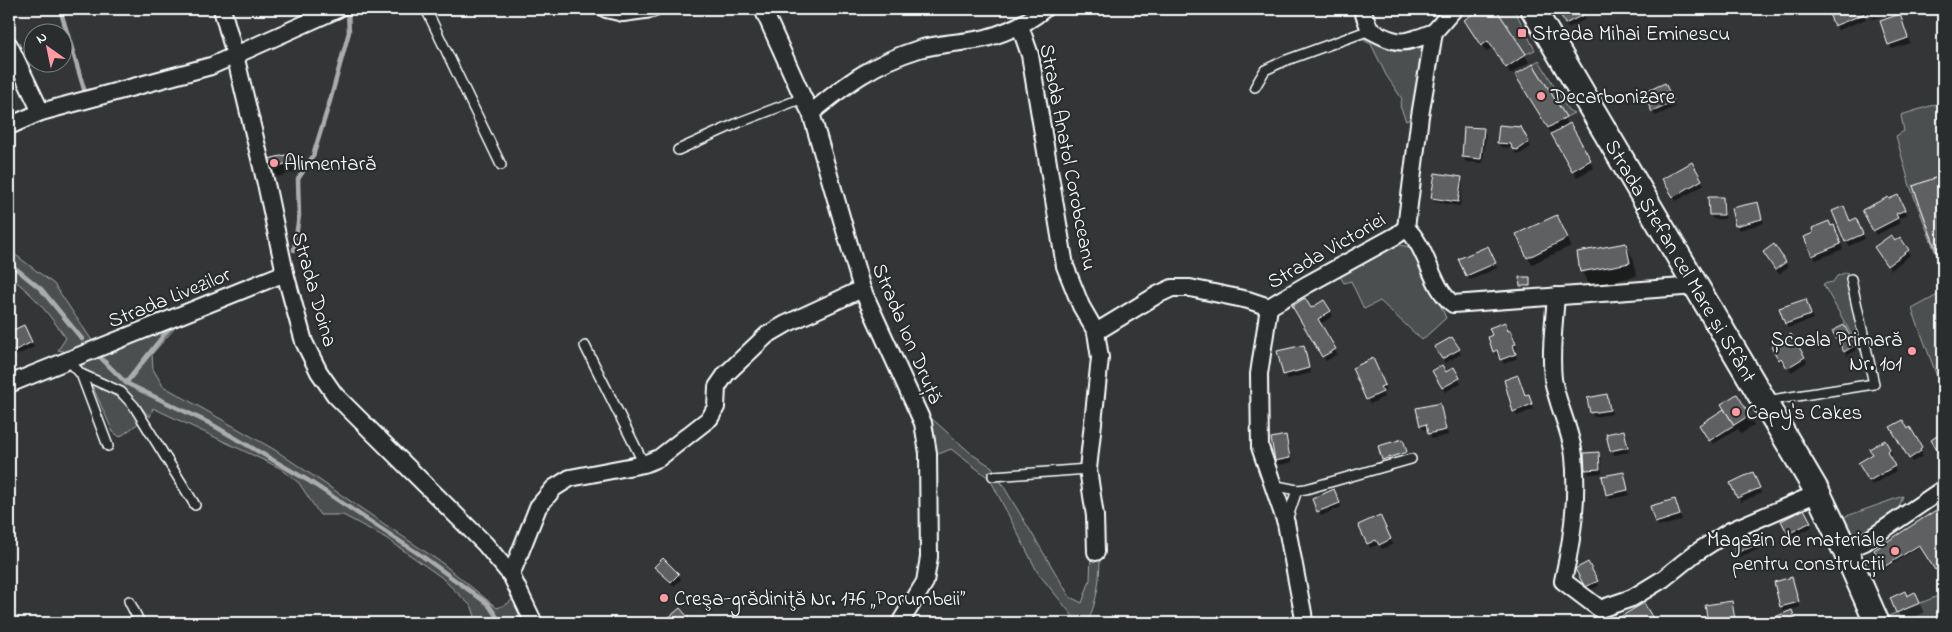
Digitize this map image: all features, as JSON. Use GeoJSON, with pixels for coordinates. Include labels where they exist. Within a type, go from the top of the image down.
{"type":"FeatureCollection","features":[{"type":"Feature","properties":{"kind":"main road","name":"Strada Ștefan cel Mare și Sfânt"},"geometry":{"type":"LineString","coordinates":[[1533,9],[1818,493],[1877,623]]}},
{"type":"Feature","properties":{"kind":"street","name":"Strada Doina"},"geometry":{"type":"LineString","coordinates":[[222,9],[267,188],[285,273],[304,342],[319,372],[334,395],[485,544],[511,575],[534,623]]}},
{"type":"Feature","properties":{"kind":"street"},"geometry":{"type":"LineString","coordinates":[[9,126],[41,112],[211,66],[338,9]]}},
{"type":"Feature","properties":{"kind":"street"},"geometry":{"type":"LineString","coordinates":[[606,9],[623,13],[652,9]]}},
{"type":"Feature","properties":{"kind":"street","name":"Strada Ion Druță"},"geometry":{"type":"LineString","coordinates":[[763,9],[811,113],[862,289],[923,423],[928,453],[929,557],[925,582],[900,623]]}},
{"type":"Feature","properties":{"kind":"street"},"geometry":{"type":"LineString","coordinates":[[811,113],[846,84],[866,71],[894,58],[921,49],[986,38],[1020,26],[1044,9]]}},
{"type":"Feature","properties":{"kind":"street"},"geometry":{"type":"LineString","coordinates":[[1362,9],[1370,30],[1387,39],[1406,43],[1434,32],[1454,9]]}},
{"type":"Feature","properties":{"kind":"street","name":"Strada Anatol Corobceanu"},"geometry":{"type":"LineString","coordinates":[[1020,26],[1030,55],[1065,266],[1081,306],[1096,332],[1100,358],[1088,469],[1095,516],[1096,552]]}},
{"type":"Feature","properties":{"kind":"street"},"geometry":{"type":"LineString","coordinates":[[1406,228],[1420,116],[1434,32]]}},
{"type":"Feature","properties":{"kind":"street"},"geometry":{"type":"LineString","coordinates":[[9,45],[41,112]]}},
{"type":"Feature","properties":{"kind":"street","name":"Strada Victoriei"},"geometry":{"type":"LineString","coordinates":[[1096,332],[1172,288],[1190,288],[1229,296],[1248,300],[1269,308],[1308,284],[1397,235],[1406,228],[1415,237],[1446,299],[1453,304],[1696,286]]}},
{"type":"Feature","properties":{"kind":"street","name":"Strada Livezilor"},"geometry":{"type":"LineString","coordinates":[[9,384],[285,273]]}},
{"type":"Feature","properties":{"kind":"street"},"geometry":{"type":"LineString","coordinates":[[511,575],[538,507],[554,488],[570,478],[644,464],[659,458],[710,418],[716,407],[717,387],[721,381],[726,374],[767,336],[786,324],[862,289]]}},
{"type":"Feature","properties":{"kind":"street"},"geometry":{"type":"LineString","coordinates":[[1556,296],[1553,380],[1574,456],[1574,502],[1568,560],[1563,581],[1601,616],[1663,580],[1694,554],[1730,532],[1818,493]]}},
{"type":"Feature","properties":{"kind":"street"},"geometry":{"type":"LineString","coordinates":[[1269,308],[1259,374],[1260,447],[1286,523],[1304,623]]}},
{"type":"Feature","properties":{"kind":"street"},"geometry":{"type":"LineString","coordinates":[[1845,550],[1864,542],[1943,489]]}},
{"type":"Feature","properties":{"kind":"lane"},"geometry":{"type":"LineString","coordinates":[[426,9],[501,165]]}},
{"type":"Feature","properties":{"kind":"lane"},"geometry":{"type":"LineString","coordinates":[[1255,87],[1265,70],[1284,60],[1370,30]]}},
{"type":"Feature","properties":{"kind":"lane"},"geometry":{"type":"LineString","coordinates":[[678,150],[740,122],[803,98]]}},
{"type":"Feature","properties":{"kind":"lane"},"geometry":{"type":"LineString","coordinates":[[1765,401],[1874,384],[1851,279]]}},
{"type":"Feature","properties":{"kind":"lane"},"geometry":{"type":"LineString","coordinates":[[585,346],[644,464]]}},
{"type":"Feature","properties":{"kind":"lane"},"geometry":{"type":"LineString","coordinates":[[68,360],[81,374],[108,446]]}},
{"type":"Feature","properties":{"kind":"lane"},"geometry":{"type":"LineString","coordinates":[[81,374],[121,392],[134,406],[195,505]]}},
{"type":"Feature","properties":{"kind":"lane"},"geometry":{"type":"LineString","coordinates":[[1272,485],[1297,490],[1411,459]]}},
{"type":"Feature","properties":{"kind":"lane"},"geometry":{"type":"LineString","coordinates":[[993,476],[1088,469]]}},
{"type":"Feature","properties":{"kind":"lane"},"geometry":{"type":"LineString","coordinates":[[1286,523],[1297,490]]}},
{"type":"Feature","properties":{"kind":"lane"},"geometry":{"type":"LineString","coordinates":[[129,601],[140,623]]}},
{"type":"Feature","properties":{"kind":"shaded area"},"geometry":{"type":"Polygon","coordinates":[[[1496,9],[1514,9],[1535,50],[1526,54],[1496,9]]]}},
{"type":"Feature","properties":{"kind":"shaded area"},"geometry":{"type":"Polygon","coordinates":[[[1372,36],[1426,42],[1414,117],[1406,121],[1400,106],[1402,99],[1386,75],[1371,44],[1361,39],[1372,36]]]}},
{"type":"Feature","properties":{"kind":"shaded area"},"geometry":{"type":"Polygon","coordinates":[[[1539,60],[1568,110],[1574,113],[1566,117],[1533,64],[1539,60]]]}},
{"type":"Feature","properties":{"kind":"shaded area"},"geometry":{"type":"Polygon","coordinates":[[[1943,102],[1943,175],[1913,186],[1943,272],[1910,186],[1896,136],[1904,131],[1901,115],[1943,102]]]}},
{"type":"Feature","properties":{"kind":"shaded area"},"geometry":{"type":"Polygon","coordinates":[[[1400,245],[1413,248],[1421,258],[1446,318],[1422,340],[1380,301],[1364,309],[1351,281],[1344,283],[1339,275],[1374,253],[1400,245]]]}},
{"type":"Feature","properties":{"kind":"shaded area"},"geometry":{"type":"Polygon","coordinates":[[[9,250],[54,284],[93,342],[67,352],[58,350],[66,338],[33,297],[9,277],[9,250]]]}},
{"type":"Feature","properties":{"kind":"shaded area"},"geometry":{"type":"Polygon","coordinates":[[[1847,272],[1863,355],[1823,284],[1833,282],[1837,276],[1847,272]]]}},
{"type":"Feature","properties":{"kind":"shaded area"},"geometry":{"type":"Polygon","coordinates":[[[1943,292],[1943,381],[1939,382],[1912,309],[1943,292]]]}},
{"type":"Feature","properties":{"kind":"shaded area"},"geometry":{"type":"Polygon","coordinates":[[[170,323],[174,329],[152,354],[153,369],[163,386],[275,450],[442,563],[497,608],[513,599],[523,623],[477,623],[472,607],[441,577],[386,538],[343,515],[320,515],[299,483],[280,468],[153,408],[150,417],[127,391],[84,369],[79,362],[170,323]]]}},
{"type":"Feature","properties":{"kind":"shaded area"},"geometry":{"type":"Polygon","coordinates":[[[91,383],[122,400],[140,422],[120,437],[113,432],[91,383]]]}},
{"type":"Feature","properties":{"kind":"shaded area"},"geometry":{"type":"Polygon","coordinates":[[[926,418],[931,418],[973,455],[992,467],[1070,597],[1082,603],[1090,580],[1091,553],[1100,553],[1098,589],[1087,623],[1075,623],[1076,620],[1038,573],[990,479],[951,449],[936,455],[926,418]]]}},
{"type":"Feature","properties":{"kind":"shaded area"},"geometry":{"type":"Polygon","coordinates":[[[1903,496],[1898,510],[1855,539],[1844,517],[1903,496]]]}},
{"type":"Feature","properties":{"kind":"shaded area"},"geometry":{"type":"Polygon","coordinates":[[[1943,594],[1943,623],[1891,623],[1888,616],[1943,594]]]}},
{"type":"Feature","properties":{"kind":"building"},"geometry":{"type":"Polygon","coordinates":[[[1480,9],[1496,9],[1526,54],[1506,68],[1488,41],[1481,46],[1464,20],[1480,9]]]}},
{"type":"Feature","properties":{"kind":"building"},"geometry":{"type":"Polygon","coordinates":[[[1565,9],[1582,9],[1585,14],[1565,24],[1559,12],[1565,9]]]}},
{"type":"Feature","properties":{"kind":"building"},"geometry":{"type":"Polygon","coordinates":[[[1827,9],[1862,9],[1864,14],[1834,26],[1827,9]]]}},
{"type":"Feature","properties":{"kind":"building"},"geometry":{"type":"Polygon","coordinates":[[[1867,9],[1882,9],[1883,10],[1869,15],[1867,9]]]}},
{"type":"Feature","properties":{"kind":"building"},"geometry":{"type":"Polygon","coordinates":[[[1900,14],[1908,38],[1888,45],[1880,21],[1900,14]]]}},
{"type":"Feature","properties":{"kind":"building"},"geometry":{"type":"Polygon","coordinates":[[[1533,64],[1566,117],[1548,128],[1515,75],[1533,64]]]}},
{"type":"Feature","properties":{"kind":"building"},"geometry":{"type":"Polygon","coordinates":[[[1665,83],[1674,102],[1652,112],[1643,93],[1665,83]]]}},
{"type":"Feature","properties":{"kind":"building"},"geometry":{"type":"Polygon","coordinates":[[[1570,123],[1591,160],[1572,171],[1551,134],[1570,123]]]}},
{"type":"Feature","properties":{"kind":"building"},"geometry":{"type":"Polygon","coordinates":[[[1499,125],[1521,127],[1529,142],[1518,150],[1512,149],[1511,144],[1497,143],[1499,125]]]}},
{"type":"Feature","properties":{"kind":"building"},"geometry":{"type":"Polygon","coordinates":[[[1464,127],[1484,128],[1481,159],[1462,157],[1464,127]]]}},
{"type":"Feature","properties":{"kind":"building"},"geometry":{"type":"Polygon","coordinates":[[[290,154],[292,162],[271,168],[268,159],[290,154]]]}},
{"type":"Feature","properties":{"kind":"building"},"geometry":{"type":"Polygon","coordinates":[[[1692,162],[1702,180],[1673,197],[1662,179],[1692,162]]]}},
{"type":"Feature","properties":{"kind":"building"},"geometry":{"type":"Polygon","coordinates":[[[1435,173],[1462,177],[1458,202],[1431,198],[1435,173]]]}},
{"type":"Feature","properties":{"kind":"building"},"geometry":{"type":"Polygon","coordinates":[[[1943,175],[1943,268],[1913,186],[1943,175]]]}},
{"type":"Feature","properties":{"kind":"building"},"geometry":{"type":"Polygon","coordinates":[[[1898,195],[1905,210],[1896,214],[1898,218],[1873,231],[1862,210],[1888,197],[1889,199],[1898,195]]]}},
{"type":"Feature","properties":{"kind":"building"},"geometry":{"type":"Polygon","coordinates":[[[1708,197],[1723,197],[1724,215],[1709,215],[1708,197]]]}},
{"type":"Feature","properties":{"kind":"building"},"geometry":{"type":"Polygon","coordinates":[[[1758,202],[1762,219],[1735,226],[1731,208],[1758,202]]]}},
{"type":"Feature","properties":{"kind":"building"},"geometry":{"type":"Polygon","coordinates":[[[1844,206],[1850,221],[1856,218],[1863,234],[1845,242],[1832,211],[1844,206]]]}},
{"type":"Feature","properties":{"kind":"building"},"geometry":{"type":"Polygon","coordinates":[[[1557,215],[1568,238],[1527,258],[1516,234],[1557,215]]]}},
{"type":"Feature","properties":{"kind":"building"},"geometry":{"type":"Polygon","coordinates":[[[1829,221],[1831,226],[1834,225],[1841,244],[1812,256],[1804,237],[1813,233],[1812,228],[1829,221]]]}},
{"type":"Feature","properties":{"kind":"building"},"geometry":{"type":"Polygon","coordinates":[[[1891,235],[1895,241],[1900,237],[1909,250],[1887,266],[1874,247],[1891,235]]]}},
{"type":"Feature","properties":{"kind":"building"},"geometry":{"type":"Polygon","coordinates":[[[1626,243],[1630,263],[1580,272],[1577,252],[1626,243]]]}},
{"type":"Feature","properties":{"kind":"building"},"geometry":{"type":"Polygon","coordinates":[[[1774,244],[1786,262],[1775,270],[1763,252],[1774,244]]]}},
{"type":"Feature","properties":{"kind":"building"},"geometry":{"type":"Polygon","coordinates":[[[1488,246],[1496,263],[1466,276],[1458,259],[1488,246]]]}},
{"type":"Feature","properties":{"kind":"building"},"geometry":{"type":"Polygon","coordinates":[[[1519,277],[1530,277],[1530,286],[1520,286],[1519,277]]]}},
{"type":"Feature","properties":{"kind":"building"},"geometry":{"type":"Polygon","coordinates":[[[1305,298],[1311,308],[1324,300],[1331,311],[1318,319],[1336,349],[1322,357],[1292,306],[1305,298]]]}},
{"type":"Feature","properties":{"kind":"building"},"geometry":{"type":"Polygon","coordinates":[[[1806,299],[1811,315],[1785,324],[1779,308],[1806,299]]]}},
{"type":"Feature","properties":{"kind":"building"},"geometry":{"type":"Polygon","coordinates":[[[1505,322],[1516,344],[1513,345],[1516,354],[1500,360],[1497,350],[1493,352],[1488,337],[1492,335],[1489,328],[1505,322]]]}},
{"type":"Feature","properties":{"kind":"building"},"geometry":{"type":"Polygon","coordinates":[[[24,325],[32,342],[12,352],[14,357],[9,360],[9,332],[24,325]]]}},
{"type":"Feature","properties":{"kind":"building"},"geometry":{"type":"Polygon","coordinates":[[[1844,325],[1855,345],[1844,352],[1832,331],[1844,325]]]}},
{"type":"Feature","properties":{"kind":"building"},"geometry":{"type":"Polygon","coordinates":[[[1791,334],[1805,357],[1787,368],[1781,358],[1779,360],[1771,347],[1791,334]]]}},
{"type":"Feature","properties":{"kind":"building"},"geometry":{"type":"Polygon","coordinates":[[[1452,337],[1460,349],[1442,359],[1434,347],[1452,337]]]}},
{"type":"Feature","properties":{"kind":"building"},"geometry":{"type":"Polygon","coordinates":[[[1304,345],[1309,368],[1283,375],[1277,351],[1304,345]]]}},
{"type":"Feature","properties":{"kind":"building"},"geometry":{"type":"Polygon","coordinates":[[[1373,358],[1385,385],[1380,387],[1383,392],[1366,400],[1352,368],[1373,358]]]}},
{"type":"Feature","properties":{"kind":"building"},"geometry":{"type":"Polygon","coordinates":[[[1442,365],[1446,372],[1454,367],[1460,378],[1442,388],[1432,371],[1442,365]]]}},
{"type":"Feature","properties":{"kind":"building"},"geometry":{"type":"Polygon","coordinates":[[[1518,375],[1525,395],[1529,394],[1532,404],[1513,412],[1504,380],[1518,375]]]}},
{"type":"Feature","properties":{"kind":"building"},"geometry":{"type":"Polygon","coordinates":[[[1607,394],[1610,410],[1590,413],[1587,398],[1607,394]]]}},
{"type":"Feature","properties":{"kind":"building"},"geometry":{"type":"Polygon","coordinates":[[[1737,394],[1750,415],[1734,425],[1721,404],[1737,394]]]}},
{"type":"Feature","properties":{"kind":"building"},"geometry":{"type":"Polygon","coordinates":[[[1440,403],[1446,430],[1428,434],[1426,424],[1420,426],[1416,408],[1440,403]]]}},
{"type":"Feature","properties":{"kind":"building"},"geometry":{"type":"Polygon","coordinates":[[[1724,409],[1734,425],[1709,441],[1699,425],[1724,409]]]}},
{"type":"Feature","properties":{"kind":"building"},"geometry":{"type":"Polygon","coordinates":[[[1903,420],[1908,429],[1910,427],[1922,447],[1921,451],[1909,459],[1890,427],[1903,420]]]}},
{"type":"Feature","properties":{"kind":"building"},"geometry":{"type":"Polygon","coordinates":[[[1624,430],[1628,447],[1610,451],[1606,434],[1624,430]]]}},
{"type":"Feature","properties":{"kind":"building"},"geometry":{"type":"Polygon","coordinates":[[[1943,432],[1943,460],[1931,440],[1943,432]]]}},
{"type":"Feature","properties":{"kind":"building"},"geometry":{"type":"Polygon","coordinates":[[[1286,435],[1290,458],[1275,461],[1271,438],[1286,435]]]}},
{"type":"Feature","properties":{"kind":"building"},"geometry":{"type":"Polygon","coordinates":[[[1403,439],[1407,452],[1382,460],[1378,446],[1403,439]]]}},
{"type":"Feature","properties":{"kind":"building"},"geometry":{"type":"Polygon","coordinates":[[[1885,440],[1890,449],[1887,452],[1895,466],[1869,481],[1858,463],[1873,454],[1869,449],[1885,440]]]}},
{"type":"Feature","properties":{"kind":"building"},"geometry":{"type":"Polygon","coordinates":[[[1599,452],[1600,469],[1585,470],[1584,453],[1599,452]]]}},
{"type":"Feature","properties":{"kind":"building"},"geometry":{"type":"Polygon","coordinates":[[[1624,472],[1628,490],[1606,495],[1602,476],[1624,472]]]}},
{"type":"Feature","properties":{"kind":"building"},"geometry":{"type":"Polygon","coordinates":[[[1753,472],[1760,488],[1737,498],[1730,483],[1753,472]]]}},
{"type":"Feature","properties":{"kind":"building"},"geometry":{"type":"Polygon","coordinates":[[[1334,489],[1340,503],[1317,512],[1312,499],[1334,489]]]}},
{"type":"Feature","properties":{"kind":"building"},"geometry":{"type":"Polygon","coordinates":[[[1675,499],[1680,515],[1655,523],[1650,506],[1675,499]]]}},
{"type":"Feature","properties":{"kind":"building"},"geometry":{"type":"Polygon","coordinates":[[[1804,509],[1811,522],[1788,534],[1781,521],[1804,509]]]}},
{"type":"Feature","properties":{"kind":"building"},"geometry":{"type":"Polygon","coordinates":[[[1936,510],[1943,524],[1943,565],[1935,570],[1919,545],[1884,567],[1874,550],[1936,510]]]}},
{"type":"Feature","properties":{"kind":"building"},"geometry":{"type":"Polygon","coordinates":[[[1380,515],[1391,539],[1379,545],[1376,540],[1367,544],[1358,525],[1380,515]]]}},
{"type":"Feature","properties":{"kind":"building"},"geometry":{"type":"Polygon","coordinates":[[[1756,531],[1761,543],[1736,553],[1731,540],[1756,531]]]}},
{"type":"Feature","properties":{"kind":"building"},"geometry":{"type":"Polygon","coordinates":[[[663,558],[679,574],[671,582],[654,567],[663,558]]]}},
{"type":"Feature","properties":{"kind":"building"},"geometry":{"type":"Polygon","coordinates":[[[1588,562],[1598,581],[1585,587],[1575,569],[1588,562]]]}},
{"type":"Feature","properties":{"kind":"building"},"geometry":{"type":"Polygon","coordinates":[[[1792,577],[1799,602],[1780,607],[1774,582],[1792,577]]]}},
{"type":"Feature","properties":{"kind":"building"},"geometry":{"type":"Polygon","coordinates":[[[1905,591],[1907,596],[1915,592],[1920,603],[1896,613],[1890,598],[1905,591]]]}},
{"type":"Feature","properties":{"kind":"building"},"geometry":{"type":"Polygon","coordinates":[[[1732,601],[1735,620],[1708,623],[1705,605],[1732,601]]]}},
{"type":"Feature","properties":{"kind":"building"},"geometry":{"type":"Polygon","coordinates":[[[1644,603],[1655,622],[1621,623],[1618,618],[1644,603]]]}},
{"type":"Feature","properties":{"kind":"building"},"geometry":{"type":"Polygon","coordinates":[[[680,608],[693,623],[662,623],[680,608]]]}},
{"type":"Feature","properties":{"kind":"building"},"geometry":{"type":"Polygon","coordinates":[[[1792,610],[1797,623],[1777,623],[1775,617],[1792,610]]]}},
{"type":"Feature","properties":{"kind":"waterway"},"geometry":{"type":"LineString","coordinates":[[60,9],[84,89]]}},
{"type":"Feature","properties":{"kind":"waterway"},"geometry":{"type":"LineString","coordinates":[[294,250],[299,216],[298,179],[313,156],[330,101],[349,32],[348,11]]}},
{"type":"Feature","properties":{"kind":"waterway"},"geometry":{"type":"LineString","coordinates":[[9,263],[41,289],[82,339]]}},
{"type":"Feature","properties":{"kind":"waterway"},"geometry":{"type":"LineString","coordinates":[[126,383],[171,326]]}},
{"type":"Feature","properties":{"kind":"waterway"},"geometry":{"type":"LineString","coordinates":[[100,357],[126,383],[211,424],[309,481],[422,556],[488,604],[501,623]]}},
{"type":"Feature","properties":{"kind":"place","name":"Strada Mihai Eminescu"},"geometry":{"type":"Point","coordinates":[1522,33]}},
{"type":"Feature","properties":{"kind":"place","name":"Decarbonizare"},"geometry":{"type":"Point","coordinates":[1541,96]}},
{"type":"Feature","properties":{"kind":"place","name":"Alimentară"},"geometry":{"type":"Point","coordinates":[274,163]}},
{"type":"Feature","properties":{"kind":"place","name":"Școala Primară Nr. 101"},"geometry":{"type":"Point","coordinates":[1912,351]}},
{"type":"Feature","properties":{"kind":"place","name":"Capy's Cakes"},"geometry":{"type":"Point","coordinates":[1736,412]}},
{"type":"Feature","properties":{"kind":"place","name":"Magazin de materiale pentru construcții"},"geometry":{"type":"Point","coordinates":[1895,551]}},
{"type":"Feature","properties":{"kind":"place","name":"Creşa-grădiniţă Nr. 176 „Porumbeii”"},"geometry":{"type":"Point","coordinates":[664,598]}}]}
